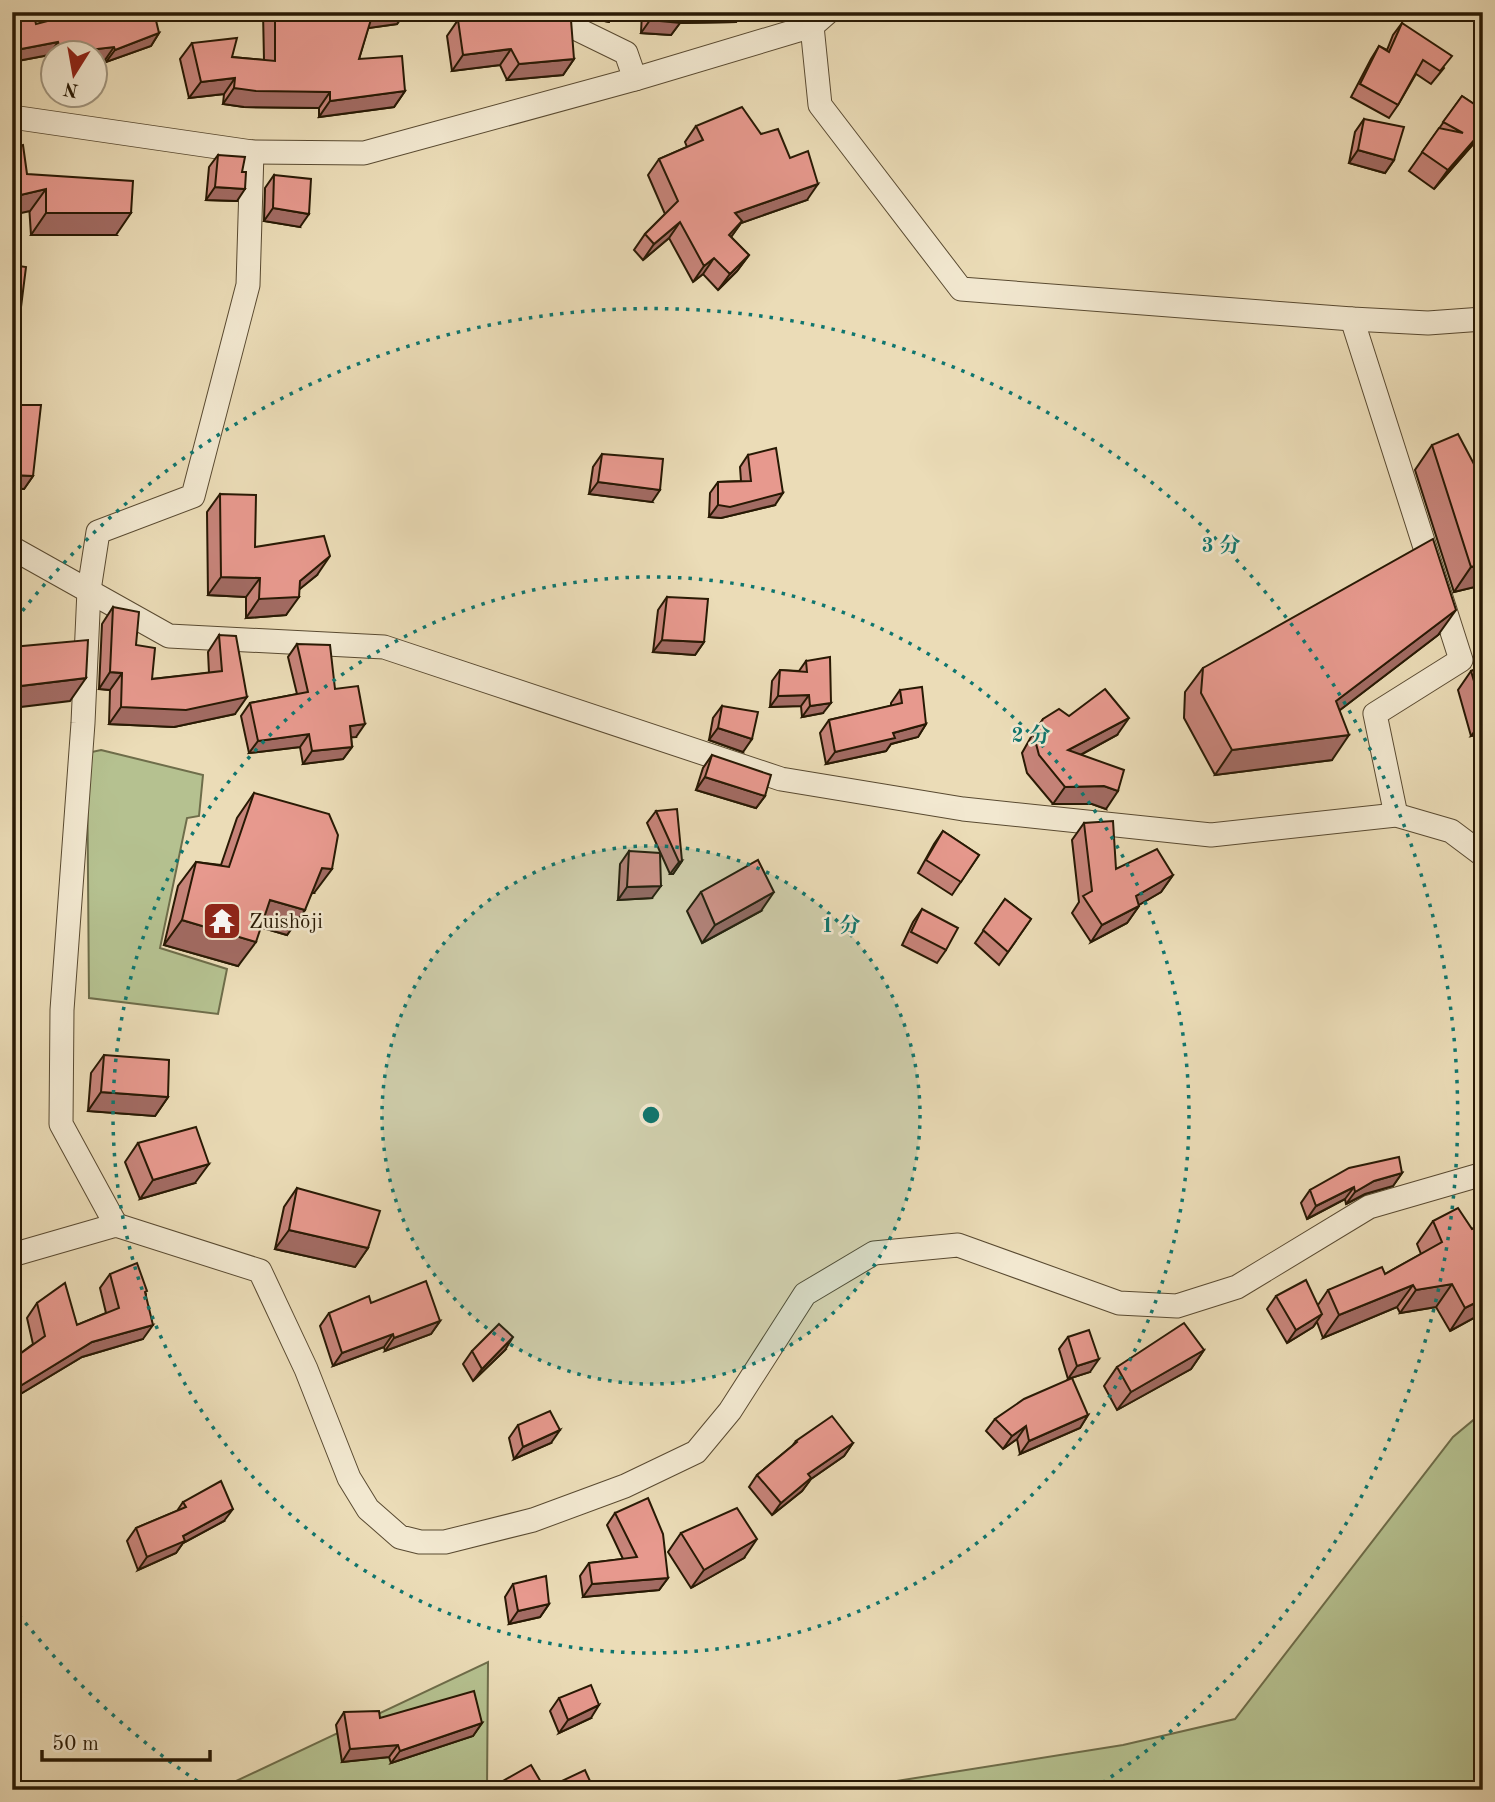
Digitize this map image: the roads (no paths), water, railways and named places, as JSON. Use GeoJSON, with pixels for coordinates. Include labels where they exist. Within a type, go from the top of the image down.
{"type":"FeatureCollection","features":[{"type":"Feature","properties":{"kind":"street"},"geometry":{"type":"LineString","coordinates":[[542,12],[626,52],[635,79]]}},
{"type":"Feature","properties":{"kind":"street"},"geometry":{"type":"LineString","coordinates":[[12,117],[251,152],[364,153],[635,79],[820,19],[820,105],[961,289],[1352,319],[1428,323],[1483,319]]}},
{"type":"Feature","properties":{"kind":"street"},"geometry":{"type":"LineString","coordinates":[[116,1225],[61,1124],[62,1010],[83,723],[89,590],[99,532],[193,496],[248,285],[251,152]]}},
{"type":"Feature","properties":{"kind":"street"},"geometry":{"type":"LineString","coordinates":[[1352,319],[1461,660],[1375,714],[1396,815]]}},
{"type":"Feature","properties":{"kind":"street"},"geometry":{"type":"LineString","coordinates":[[12,548],[169,636],[384,647],[781,779],[963,809],[1211,835],[1396,815],[1451,831],[1483,855]]}},
{"type":"Feature","properties":{"kind":"street"},"geometry":{"type":"LineString","coordinates":[[12,1255],[116,1225],[260,1271],[306,1369],[349,1478],[368,1509],[400,1537],[420,1542],[445,1542],[533,1520],[625,1486],[696,1452],[730,1411],[805,1294],[874,1253],[958,1245],[1119,1303],[1177,1306],[1237,1287],[1369,1207],[1483,1174]]}},
{"type":"Feature","properties":{"kind":"place","name":"Zuishōji"},"geometry":{"type":"Point","coordinates":[222,921]}}]}
